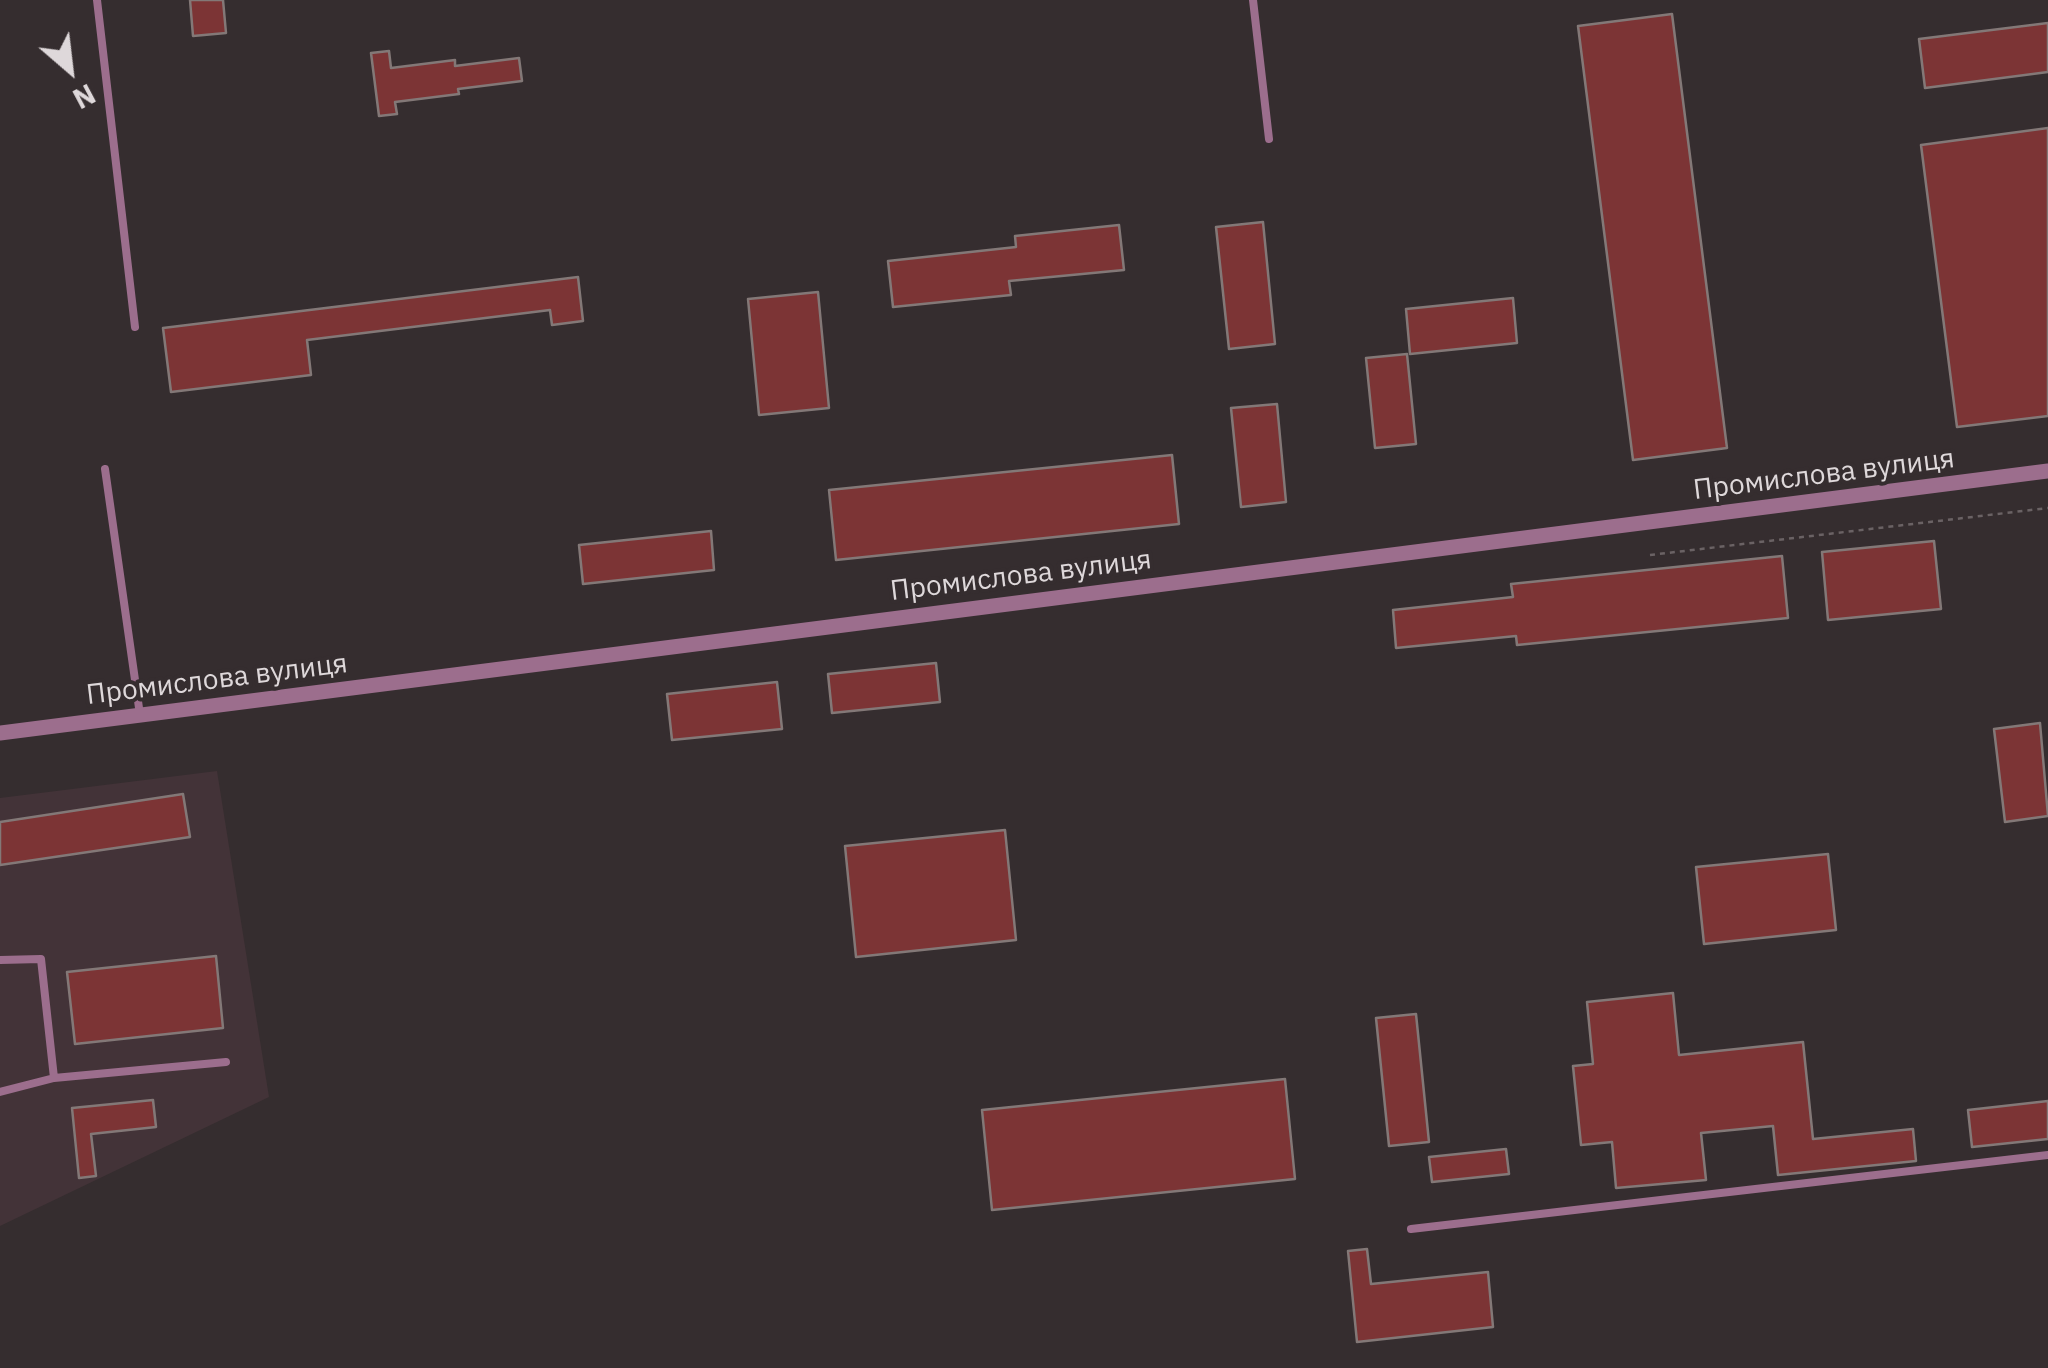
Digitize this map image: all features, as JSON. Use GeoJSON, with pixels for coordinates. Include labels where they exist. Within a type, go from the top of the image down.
{"type":"FeatureCollection","features":[{"type":"Feature","properties":{"kind":"street","name":"Промислова вулиця"},"geometry":{"type":"LineString","coordinates":[[0,732],[2048,471]]}},
{"type":"Feature","properties":{"kind":"lane"},"geometry":{"type":"LineString","coordinates":[[97,0],[136,328]]}},
{"type":"Feature","properties":{"kind":"lane"},"geometry":{"type":"LineString","coordinates":[[1253,0],[1269,139]]}},
{"type":"Feature","properties":{"kind":"lane"},"geometry":{"type":"LineString","coordinates":[[105,469],[140,715]]}},
{"type":"Feature","properties":{"kind":"lane"},"geometry":{"type":"LineString","coordinates":[[0,960],[41,959],[54,1078]]}},
{"type":"Feature","properties":{"kind":"lane"},"geometry":{"type":"LineString","coordinates":[[0,1092],[54,1078],[226,1062]]}},
{"type":"Feature","properties":{"kind":"lane"},"geometry":{"type":"LineString","coordinates":[[1411,1229],[2048,1156]]}},
{"type":"Feature","properties":{"kind":"path"},"geometry":{"type":"LineString","coordinates":[[1650,555],[2048,508]]}},
{"type":"Feature","properties":{"kind":"shaded area"},"geometry":{"type":"Polygon","coordinates":[[[217,771],[269,1097],[0,1226],[0,798],[217,771]]]}},
{"type":"Feature","properties":{"kind":"building"},"geometry":{"type":"Polygon","coordinates":[[[190,0],[223,0],[226,33],[193,36],[190,0]]]}},
{"type":"Feature","properties":{"kind":"building"},"geometry":{"type":"Polygon","coordinates":[[[1672,14],[1727,448],[1633,460],[1578,26],[1672,14]]]}},
{"type":"Feature","properties":{"kind":"building"},"geometry":{"type":"Polygon","coordinates":[[[2048,23],[2048,72],[1925,88],[1919,39],[2048,23]]]}},
{"type":"Feature","properties":{"kind":"building"},"geometry":{"type":"Polygon","coordinates":[[[389,51],[391,68],[519,58],[522,81],[395,102],[397,114],[379,116],[371,53],[389,51]]]}},
{"type":"Feature","properties":{"kind":"building"},"geometry":{"type":"Polygon","coordinates":[[[2048,128],[2048,416],[1957,427],[1921,145],[2048,128]]]}},
{"type":"Feature","properties":{"kind":"building"},"geometry":{"type":"Polygon","coordinates":[[[1263,222],[1275,344],[1229,349],[1216,227],[1263,222]]]}},
{"type":"Feature","properties":{"kind":"building"},"geometry":{"type":"Polygon","coordinates":[[[1119,225],[1124,270],[1009,281],[1011,295],[893,307],[888,261],[1016,247],[1015,236],[1119,225]]]}},
{"type":"Feature","properties":{"kind":"building"},"geometry":{"type":"Polygon","coordinates":[[[578,277],[583,321],[552,325],[550,310],[307,340],[311,375],[171,392],[163,328],[578,277]]]}},
{"type":"Feature","properties":{"kind":"building"},"geometry":{"type":"Polygon","coordinates":[[[818,292],[829,408],[759,415],[748,299],[818,292]]]}},
{"type":"Feature","properties":{"kind":"building"},"geometry":{"type":"Polygon","coordinates":[[[1513,298],[1517,343],[1410,354],[1406,309],[1513,298]]]}},
{"type":"Feature","properties":{"kind":"building"},"geometry":{"type":"Polygon","coordinates":[[[1407,354],[1416,444],[1375,448],[1366,358],[1407,354]]]}},
{"type":"Feature","properties":{"kind":"building"},"geometry":{"type":"Polygon","coordinates":[[[1277,404],[1286,502],[1241,507],[1231,408],[1277,404]]]}},
{"type":"Feature","properties":{"kind":"building"},"geometry":{"type":"Polygon","coordinates":[[[1172,455],[1179,524],[836,560],[829,490],[1172,455]]]}},
{"type":"Feature","properties":{"kind":"building"},"geometry":{"type":"Polygon","coordinates":[[[711,531],[714,570],[583,584],[579,545],[711,531]]]}},
{"type":"Feature","properties":{"kind":"building"},"geometry":{"type":"Polygon","coordinates":[[[1934,541],[1941,609],[1828,620],[1822,552],[1934,541]]]}},
{"type":"Feature","properties":{"kind":"building"},"geometry":{"type":"Polygon","coordinates":[[[1782,556],[1788,618],[1517,645],[1516,636],[1396,648],[1393,610],[1513,597],[1511,584],[1782,556]]]}},
{"type":"Feature","properties":{"kind":"building"},"geometry":{"type":"Polygon","coordinates":[[[936,663],[940,702],[832,713],[828,674],[936,663]]]}},
{"type":"Feature","properties":{"kind":"building"},"geometry":{"type":"Polygon","coordinates":[[[777,682],[782,729],[672,740],[667,694],[777,682]]]}},
{"type":"Feature","properties":{"kind":"building"},"geometry":{"type":"Polygon","coordinates":[[[2040,723],[2048,816],[2005,822],[1994,729],[2040,723]]]}},
{"type":"Feature","properties":{"kind":"building"},"geometry":{"type":"Polygon","coordinates":[[[183,794],[190,837],[0,865],[0,822],[183,794]]]}},
{"type":"Feature","properties":{"kind":"building"},"geometry":{"type":"Polygon","coordinates":[[[1005,830],[1016,940],[856,957],[845,846],[1005,830]]]}},
{"type":"Feature","properties":{"kind":"building"},"geometry":{"type":"Polygon","coordinates":[[[1828,854],[1836,930],[1704,944],[1696,867],[1828,854]]]}},
{"type":"Feature","properties":{"kind":"building"},"geometry":{"type":"Polygon","coordinates":[[[216,956],[223,1028],[75,1044],[67,972],[216,956]]]}},
{"type":"Feature","properties":{"kind":"building"},"geometry":{"type":"Polygon","coordinates":[[[1673,993],[1679,1055],[1803,1042],[1813,1139],[1913,1129],[1916,1161],[1778,1175],[1773,1126],[1701,1133],[1706,1180],[1616,1188],[1612,1142],[1581,1145],[1573,1066],[1593,1064],[1587,1002],[1673,993]]]}},
{"type":"Feature","properties":{"kind":"building"},"geometry":{"type":"Polygon","coordinates":[[[1416,1014],[1429,1142],[1389,1146],[1376,1018],[1416,1014]]]}},
{"type":"Feature","properties":{"kind":"building"},"geometry":{"type":"Polygon","coordinates":[[[1285,1079],[1295,1179],[992,1210],[982,1110],[1285,1079]]]}},
{"type":"Feature","properties":{"kind":"building"},"geometry":{"type":"Polygon","coordinates":[[[153,1100],[156,1127],[91,1134],[96,1176],[79,1178],[72,1108],[153,1100]]]}},
{"type":"Feature","properties":{"kind":"building"},"geometry":{"type":"Polygon","coordinates":[[[2048,1101],[2048,1139],[1972,1147],[1968,1110],[2048,1101]]]}},
{"type":"Feature","properties":{"kind":"building"},"geometry":{"type":"Polygon","coordinates":[[[1506,1149],[1509,1174],[1432,1182],[1429,1157],[1506,1149]]]}},
{"type":"Feature","properties":{"kind":"building"},"geometry":{"type":"Polygon","coordinates":[[[1367,1249],[1371,1284],[1488,1272],[1493,1327],[1357,1342],[1348,1251],[1367,1249]]]}}]}
